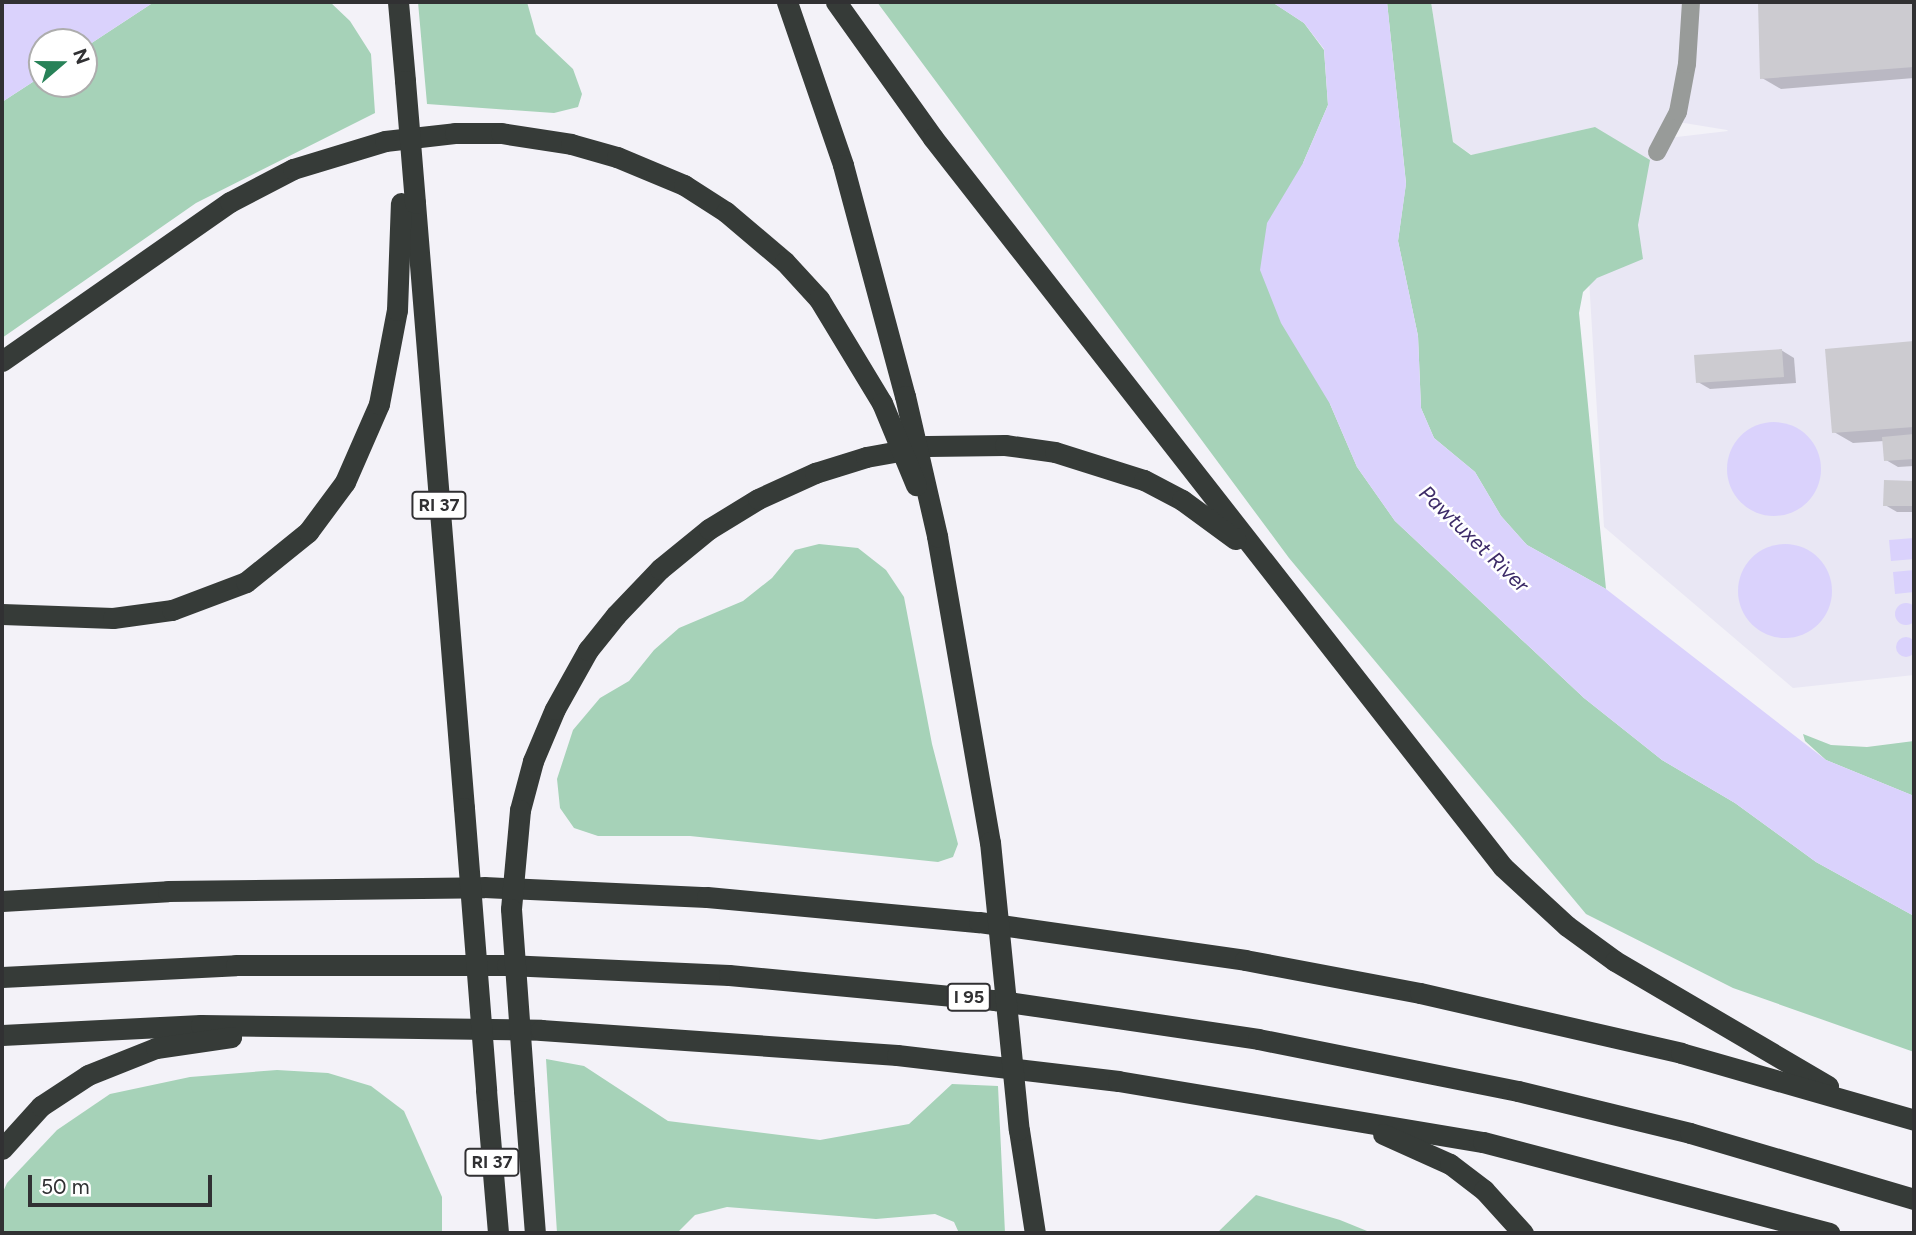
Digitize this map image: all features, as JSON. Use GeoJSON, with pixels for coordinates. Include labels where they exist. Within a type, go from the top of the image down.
{"type":"FeatureCollection","features":[{"type":"Feature","properties":{"kind":"highway","name":"RI 37"},"geometry":{"type":"LineString","coordinates":[[398,2],[405,81],[408,203],[464,808],[498,1233]]}},
{"type":"Feature","properties":{"kind":"highway"},"geometry":{"type":"LineString","coordinates":[[787,2],[843,165],[905,396],[937,536],[990,842],[1019,1130],[1025,1233]]}},
{"type":"Feature","properties":{"kind":"highway"},"geometry":{"type":"LineString","coordinates":[[836,2],[933,138],[1474,832],[1535,899],[1638,976],[1857,1103]]}},
{"type":"Feature","properties":{"kind":"highway"},"geometry":{"type":"LineString","coordinates":[[2,360],[230,202],[293,169],[385,141],[444,134],[501,133],[549,139],[617,157],[684,185],[726,212],[785,262],[819,299],[882,404],[937,536]]}},
{"type":"Feature","properties":{"kind":"highway"},"geometry":{"type":"LineString","coordinates":[[2,614],[113,618],[173,610],[246,582],[308,532],[345,482],[379,404],[397,310],[408,203]]}},
{"type":"Feature","properties":{"kind":"highway"},"geometry":{"type":"LineString","coordinates":[[535,1233],[511,909],[520,810],[538,747],[564,690],[588,650],[629,600],[676,554],[725,518],[832,467],[897,451],[953,445],[1005,445],[1078,457],[1143,480],[1182,500],[1238,542],[1280,582]]}},
{"type":"Feature","properties":{"kind":"highway"},"geometry":{"type":"LineString","coordinates":[[2,901],[168,891],[484,887],[707,897],[890,912],[1156,946],[1420,993],[1681,1053],[1914,1120]]}},
{"type":"Feature","properties":{"kind":"highway","name":"I 95"},"geometry":{"type":"LineString","coordinates":[[2,977],[236,965],[507,965],[742,976],[995,1000],[1196,1028],[1482,1083],[1703,1137],[1914,1199]]}},
{"type":"Feature","properties":{"kind":"highway"},"geometry":{"type":"LineString","coordinates":[[2,1035],[155,1026],[574,1031],[835,1048],[1107,1080],[1528,1152],[1829,1233]]}},
{"type":"Feature","properties":{"kind":"highway"},"geometry":{"type":"LineString","coordinates":[[2,1149],[57,1094],[140,1053],[214,1038],[365,1028]]}},
{"type":"Feature","properties":{"kind":"highway"},"geometry":{"type":"LineString","coordinates":[[483,1233],[486,1090]]}},
{"type":"Feature","properties":{"kind":"highway"},"geometry":{"type":"LineString","coordinates":[[1318,1115],[1389,1136],[1450,1164],[1484,1190],[1523,1233]]}},
{"type":"Feature","properties":{"kind":"highway"},"geometry":{"type":"LineString","coordinates":[[1019,1130],[1035,1233]]}},
{"type":"Feature","properties":{"kind":"street"},"geometry":{"type":"LineString","coordinates":[[1657,152],[1678,112],[1687,64],[1691,2]]}},
{"type":"Feature","properties":{"kind":"shaded area"},"geometry":{"type":"Polygon","coordinates":[[[1431,2],[1914,2],[1914,675],[1793,688],[1604,527],[1581,147],[1595,127],[1472,155],[1453,142],[1431,2]],[[1678,122],[1668,138],[1728,131],[1678,122]]]}},
{"type":"Feature","properties":{"kind":"green space"},"geometry":{"type":"Polygon","coordinates":[[[154,2],[330,2],[350,21],[371,54],[375,113],[196,203],[2,338],[2,102],[28,85],[28,98],[98,98],[98,39],[154,2]]]}},
{"type":"Feature","properties":{"kind":"green space"},"geometry":{"type":"Polygon","coordinates":[[[418,2],[527,2],[536,34],[573,69],[582,94],[578,107],[554,113],[427,104],[418,2]]]}},
{"type":"Feature","properties":{"kind":"green space"},"geometry":{"type":"Polygon","coordinates":[[[877,2],[1272,2],[1304,23],[1324,50],[1328,105],[1303,163],[1330,404],[1357,467],[1395,521],[1584,698],[1662,760],[1735,803],[1816,862],[1914,916],[1914,1052],[1733,988],[1586,914],[1289,558],[877,2]]]}},
{"type":"Feature","properties":{"kind":"green space"},"geometry":{"type":"Polygon","coordinates":[[[1387,2],[1431,2],[1453,142],[1471,155],[1595,127],[1650,160],[1638,225],[1643,259],[1597,278],[1583,292],[1579,313],[1606,589],[1527,545],[1501,516],[1475,472],[1434,438],[1421,408],[1418,336],[1398,241],[1406,183],[1387,2]]]}},
{"type":"Feature","properties":{"kind":"green space"},"geometry":{"type":"Polygon","coordinates":[[[819,544],[858,548],[886,570],[904,597],[932,744],[958,844],[953,857],[938,862],[690,836],[598,836],[574,828],[560,808],[557,779],[573,730],[600,698],[629,681],[654,650],[679,628],[743,601],[772,578],[795,550],[819,544]]]}},
{"type":"Feature","properties":{"kind":"green space"},"geometry":{"type":"Polygon","coordinates":[[[1803,734],[1831,745],[1867,747],[1914,741],[1914,796],[1826,760],[1805,741],[1803,734]]]}},
{"type":"Feature","properties":{"kind":"green space"},"geometry":{"type":"Polygon","coordinates":[[[546,1059],[584,1066],[668,1121],[820,1140],[909,1124],[952,1084],[998,1086],[1005,1233],[959,1233],[954,1222],[935,1214],[876,1219],[727,1207],[695,1215],[677,1233],[557,1233],[546,1059]]]}},
{"type":"Feature","properties":{"kind":"green space"},"geometry":{"type":"Polygon","coordinates":[[[277,1070],[328,1073],[371,1086],[404,1111],[442,1197],[442,1233],[2,1233],[2,1194],[7,1183],[57,1130],[110,1094],[190,1077],[277,1070]]]}},
{"type":"Feature","properties":{"kind":"green space"},"geometry":{"type":"Polygon","coordinates":[[[1256,1195],[1340,1220],[1372,1233],[1217,1233],[1256,1195]]]}},
{"type":"Feature","properties":{"kind":"water"},"geometry":{"type":"Polygon","coordinates":[[[2,2],[154,2],[98,39],[98,28],[28,28],[28,85],[2,102],[2,2]]]}},
{"type":"Feature","properties":{"kind":"water","name":"Pawtuxet River"},"geometry":{"type":"Polygon","coordinates":[[[1272,2],[1387,2],[1406,184],[1398,241],[1418,336],[1421,408],[1434,438],[1475,472],[1501,516],[1527,545],[1606,589],[1826,760],[1914,796],[1914,916],[1816,862],[1735,803],[1662,760],[1584,698],[1395,521],[1357,467],[1330,404],[1281,323],[1260,270],[1267,223],[1303,163],[1328,105],[1324,49],[1304,23],[1272,2]]]}},
{"type":"Feature","properties":{"kind":"water"},"geometry":{"type":"Polygon","coordinates":[[[1774,422],[1792,425],[1807,436],[1818,451],[1821,469],[1818,487],[1807,502],[1792,513],[1774,516],[1756,513],[1741,502],[1730,487],[1727,469],[1730,451],[1741,436],[1756,425],[1774,422]]]}},
{"type":"Feature","properties":{"kind":"water"},"geometry":{"type":"Polygon","coordinates":[[[1914,538],[1914,559],[1891,561],[1889,540],[1914,538]]]}},
{"type":"Feature","properties":{"kind":"water"},"geometry":{"type":"Polygon","coordinates":[[[1785,544],[1803,547],[1818,558],[1829,573],[1832,591],[1829,609],[1818,624],[1803,635],[1785,638],[1767,635],[1752,624],[1741,609],[1738,591],[1741,573],[1752,558],[1767,547],[1785,544]]]}},
{"type":"Feature","properties":{"kind":"water"},"geometry":{"type":"Polygon","coordinates":[[[1914,570],[1914,592],[1895,594],[1893,572],[1914,570]]]}},
{"type":"Feature","properties":{"kind":"water"},"geometry":{"type":"Polygon","coordinates":[[[1906,603],[1914,606],[1917,614],[1914,622],[1906,625],[1898,622],[1895,614],[1898,606],[1906,603]]]}},
{"type":"Feature","properties":{"kind":"water"},"geometry":{"type":"Polygon","coordinates":[[[1902,637],[1910,637],[1916,647],[1910,657],[1902,657],[1896,651],[1896,643],[1902,637]]]}},
{"type":"Feature","properties":{"kind":"building"},"geometry":{"type":"Polygon","coordinates":[[[1758,2],[1914,2],[1914,67],[1760,79],[1758,2]]]}},
{"type":"Feature","properties":{"kind":"building"},"geometry":{"type":"Polygon","coordinates":[[[1914,341],[1914,427],[1832,433],[1825,349],[1914,341]]]}},
{"type":"Feature","properties":{"kind":"building"},"geometry":{"type":"Polygon","coordinates":[[[1782,349],[1784,377],[1696,383],[1694,355],[1782,349]]]}},
{"type":"Feature","properties":{"kind":"building"},"geometry":{"type":"Polygon","coordinates":[[[1914,434],[1914,459],[1884,461],[1882,437],[1914,434]]]}},
{"type":"Feature","properties":{"kind":"building"},"geometry":{"type":"Polygon","coordinates":[[[1884,480],[1914,481],[1914,506],[1883,506],[1884,480]]]}}]}
